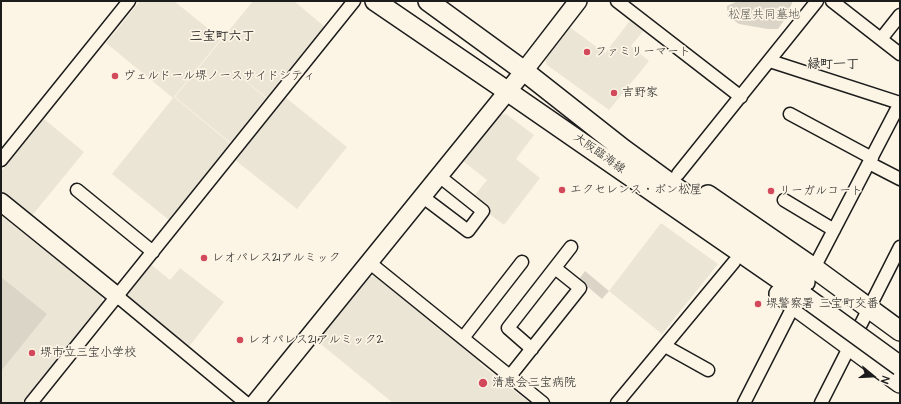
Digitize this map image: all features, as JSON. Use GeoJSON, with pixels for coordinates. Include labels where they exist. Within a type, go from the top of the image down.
{"type":"FeatureCollection","features":[{"type":"Feature","properties":{"kind":"main road","name":"大阪臨海線"},"geometry":{"type":"LineString","coordinates":[[375,1],[804,297],[900,366]]}},
{"type":"Feature","properties":{"kind":"main road","name":"大阪臨海線"},"geometry":{"type":"LineString","coordinates":[[428,1],[524,71],[623,149],[804,297],[900,350]]}},
{"type":"Feature","properties":{"kind":"main road"},"geometry":{"type":"LineString","coordinates":[[524,71],[678,174],[814,268],[900,331]]}},
{"type":"Feature","properties":{"kind":"main road"},"geometry":{"type":"LineString","coordinates":[[507,91],[591,162],[734,262],[804,297],[850,347],[900,383]]}},
{"type":"Feature","properties":{"kind":"street"},"geometry":{"type":"LineString","coordinates":[[1,160],[129,1]]}},
{"type":"Feature","properties":{"kind":"street"},"geometry":{"type":"LineString","coordinates":[[31,403],[354,1]]}},
{"type":"Feature","properties":{"kind":"street"},"geometry":{"type":"LineString","coordinates":[[255,403],[370,263],[524,71],[578,1]]}},
{"type":"Feature","properties":{"kind":"street"},"geometry":{"type":"LineString","coordinates":[[617,1],[741,97]]}},
{"type":"Feature","properties":{"kind":"street"},"geometry":{"type":"LineString","coordinates":[[678,174],[818,1]]}},
{"type":"Feature","properties":{"kind":"street"},"geometry":{"type":"LineString","coordinates":[[832,1],[900,54]]}},
{"type":"Feature","properties":{"kind":"street"},"geometry":{"type":"LineString","coordinates":[[881,39],[900,15]]}},
{"type":"Feature","properties":{"kind":"street"},"geometry":{"type":"LineString","coordinates":[[770,61],[900,103],[814,268]]}},
{"type":"Feature","properties":{"kind":"street"},"geometry":{"type":"LineString","coordinates":[[790,114],[871,160],[900,179]]}},
{"type":"Feature","properties":{"kind":"street"},"geometry":{"type":"LineString","coordinates":[[423,197],[468,231],[483,211],[439,176]]}},
{"type":"Feature","properties":{"kind":"street"},"geometry":{"type":"LineString","coordinates":[[77,190],[153,252]]}},
{"type":"Feature","properties":{"kind":"street"},"geometry":{"type":"LineString","coordinates":[[784,200],[834,230]]}},
{"type":"Feature","properties":{"kind":"street"},"geometry":{"type":"LineString","coordinates":[[1,202],[246,403]]}},
{"type":"Feature","properties":{"kind":"street"},"geometry":{"type":"LineString","coordinates":[[532,349],[508,328],[572,248]]}},
{"type":"Feature","properties":{"kind":"street"},"geometry":{"type":"LineString","coordinates":[[821,403],[899,251]]}},
{"type":"Feature","properties":{"kind":"street"},"geometry":{"type":"LineString","coordinates":[[463,338],[522,262]]}},
{"type":"Feature","properties":{"kind":"street"},"geometry":{"type":"LineString","coordinates":[[617,403],[734,262]]}},
{"type":"Feature","properties":{"kind":"street"},"geometry":{"type":"LineString","coordinates":[[370,263],[543,403]]}},
{"type":"Feature","properties":{"kind":"street"},"geometry":{"type":"LineString","coordinates":[[510,376],[580,288],[555,268]]}},
{"type":"Feature","properties":{"kind":"street"},"geometry":{"type":"LineString","coordinates":[[744,403],[804,297]]}},
{"type":"Feature","properties":{"kind":"street"},"geometry":{"type":"LineString","coordinates":[[665,346],[708,370]]}},
{"type":"Feature","properties":{"kind":"shaded area"},"geometry":{"type":"Polygon","coordinates":[[[140,1],[174,1],[221,39],[174,97],[231,144],[169,220],[112,174],[173,98],[106,43],[140,1]]]}},
{"type":"Feature","properties":{"kind":"shaded area"},"geometry":{"type":"Polygon","coordinates":[[[253,1],[294,1],[325,27],[267,98],[226,65],[267,99],[231,143],[175,97],[253,1]]]}},
{"type":"Feature","properties":{"kind":"shaded area"},"geometry":{"type":"Polygon","coordinates":[[[632,18],[645,29],[631,46],[649,61],[609,110],[547,65],[544,56],[568,26],[605,53],[632,18]]]}},
{"type":"Feature","properties":{"kind":"shaded area"},"geometry":{"type":"Polygon","coordinates":[[[285,97],[347,147],[297,209],[235,160],[285,97]]]}},
{"type":"Feature","properties":{"kind":"shaded area"},"geometry":{"type":"Polygon","coordinates":[[[506,114],[534,135],[516,159],[540,178],[504,225],[471,200],[487,180],[463,161],[497,116],[506,114]]]}},
{"type":"Feature","properties":{"kind":"shaded area"},"geometry":{"type":"Polygon","coordinates":[[[44,119],[84,152],[30,218],[1,195],[1,172],[44,119]]]}},
{"type":"Feature","properties":{"kind":"shaded area","name":"堺市立三宝小学校"},"geometry":{"type":"Polygon","coordinates":[[[1,214],[102,297],[103,303],[21,403],[1,403],[1,214]]]}},
{"type":"Feature","properties":{"kind":"shaded area"},"geometry":{"type":"Polygon","coordinates":[[[661,223],[718,264],[662,334],[609,291],[661,223]]]}},
{"type":"Feature","properties":{"kind":"shaded area"},"geometry":{"type":"Polygon","coordinates":[[[149,263],[170,280],[180,268],[224,302],[187,349],[125,299],[125,293],[149,263]]]}},
{"type":"Feature","properties":{"kind":"shaded area"},"geometry":{"type":"Polygon","coordinates":[[[376,276],[480,361],[479,363],[530,403],[393,403],[317,341],[369,277],[376,276]]]}},
{"type":"Feature","properties":{"kind":"green space","name":"松屋共同墓地"},"geometry":{"type":"Polygon","coordinates":[[[738,1],[793,1],[785,19],[778,29],[768,29],[739,24],[727,15],[729,12],[727,11],[727,6],[738,1]]]}},
{"type":"Feature","properties":{"kind":"green space"},"geometry":{"type":"Polygon","coordinates":[[[585,271],[609,291],[602,299],[588,287],[586,289],[577,282],[585,271]]]}},
{"type":"Feature","properties":{"kind":"green space"},"geometry":{"type":"Polygon","coordinates":[[[1,277],[47,314],[1,371],[1,277]]]}},
{"type":"Feature","properties":{"kind":"place","name":"ファミリーマート"},"geometry":{"type":"Point","coordinates":[587,52]}},
{"type":"Feature","properties":{"kind":"place","name":"ヴェルドール堺ノースサイドシティ"},"geometry":{"type":"Point","coordinates":[115,76]}},
{"type":"Feature","properties":{"kind":"place","name":"吉野家"},"geometry":{"type":"Point","coordinates":[614,93]}},
{"type":"Feature","properties":{"kind":"place","name":"エクセレンス・ボン松屋"},"geometry":{"type":"Point","coordinates":[562,190]}},
{"type":"Feature","properties":{"kind":"place","name":"リーガルコート"},"geometry":{"type":"Point","coordinates":[771,191]}},
{"type":"Feature","properties":{"kind":"place","name":"レオパレス21アルミック"},"geometry":{"type":"Point","coordinates":[204,258]}},
{"type":"Feature","properties":{"kind":"place","name":"堺警察署 三宝町交番"},"geometry":{"type":"Point","coordinates":[758,304]}},
{"type":"Feature","properties":{"kind":"place","name":"レオパレス21アルミック2"},"geometry":{"type":"Point","coordinates":[240,340]}},
{"type":"Feature","properties":{"kind":"place","name":"堺市立三宝小学校"},"geometry":{"type":"Point","coordinates":[32,353]}},
{"type":"Feature","properties":{"kind":"place","name":"清恵会三宝病院"},"geometry":{"type":"Point","coordinates":[483,383]}},
{"type":"Feature","properties":{"kind":"district","name":"三宝町六丁"},"geometry":{"type":"Point","coordinates":[222,37]}},
{"type":"Feature","properties":{"kind":"district","name":"緑町一丁"},"geometry":{"type":"Point","coordinates":[833,65]}}]}
